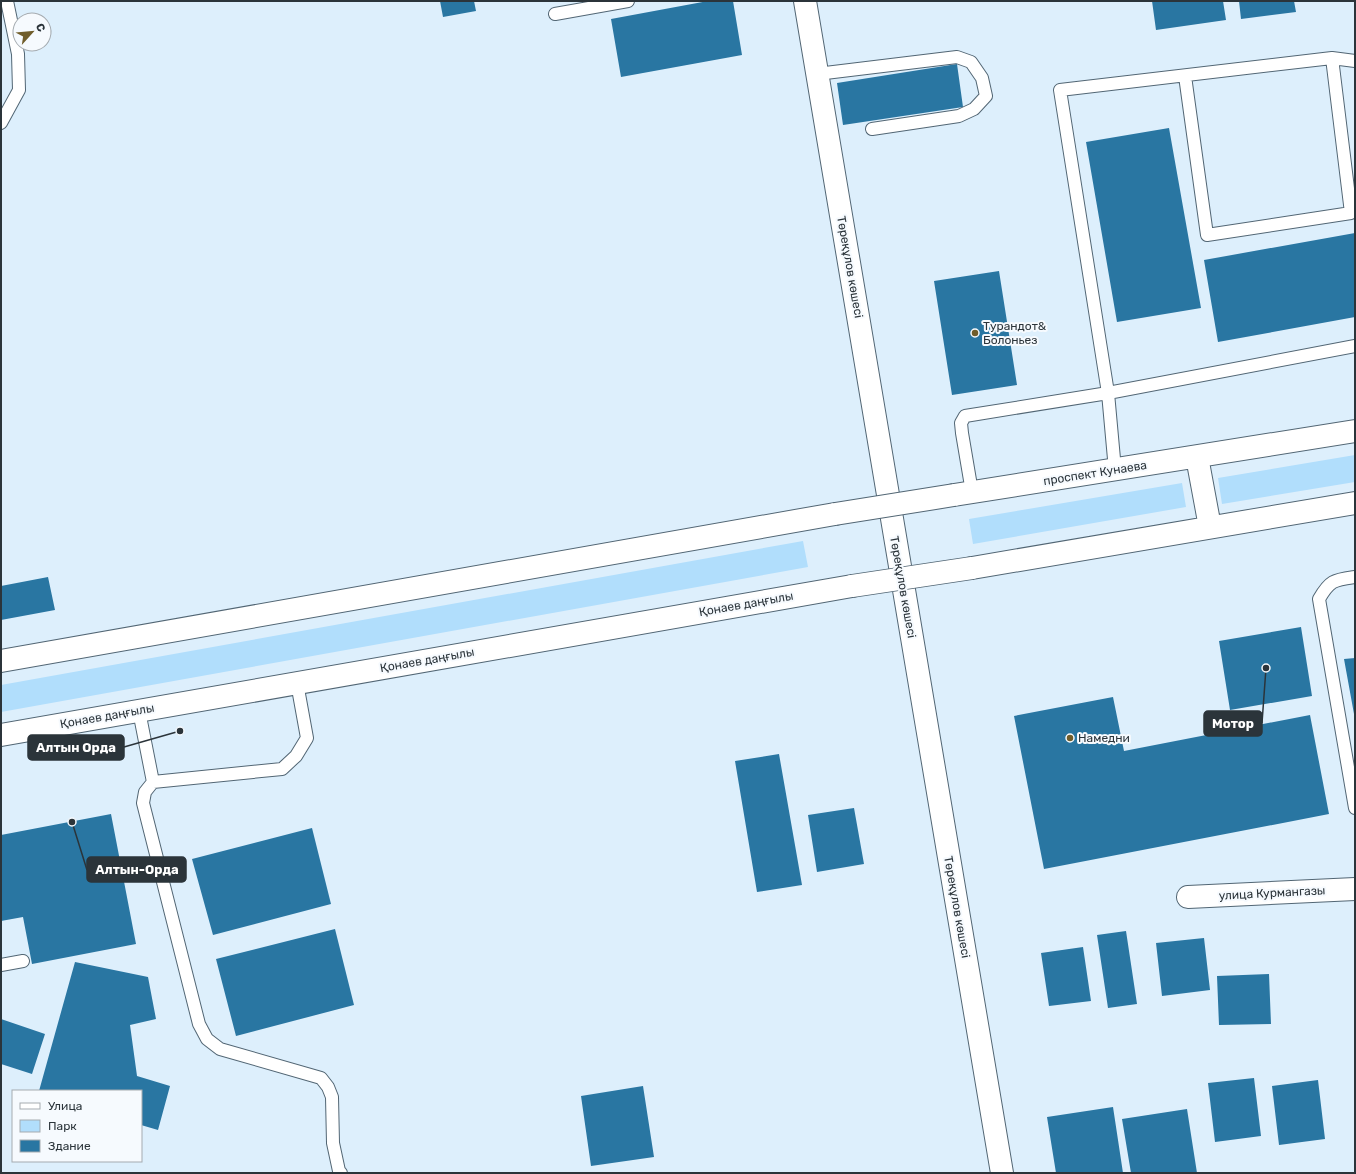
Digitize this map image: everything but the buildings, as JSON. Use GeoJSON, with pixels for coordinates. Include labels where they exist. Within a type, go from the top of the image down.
{"type":"FeatureCollection","features":[{"type":"Feature","properties":{"kind":"main road","name":"Төреқұлов көшесі"},"geometry":{"type":"LineString","coordinates":[[805,1],[1002,1173]]}},
{"type":"Feature","properties":{"kind":"main road","name":"проспект Кунаева"},"geometry":{"type":"LineString","coordinates":[[1,660],[835,514],[1355,431]]}},
{"type":"Feature","properties":{"kind":"main road"},"geometry":{"type":"LineString","coordinates":[[1197,457],[1210,527],[1355,503]]}},
{"type":"Feature","properties":{"kind":"main road","name":"Қонаев даңғылы"},"geometry":{"type":"LineString","coordinates":[[1,735],[852,586],[972,568],[1210,527]]}},
{"type":"Feature","properties":{"kind":"main road","name":"улица Курмангазы"},"geometry":{"type":"LineString","coordinates":[[1188,897],[1355,889]]}},
{"type":"Feature","properties":{"kind":"lane"},"geometry":{"type":"LineString","coordinates":[[2,120],[19,90],[18,54],[7,1]]}},
{"type":"Feature","properties":{"kind":"lane"},"geometry":{"type":"LineString","coordinates":[[555,14],[628,1]]}},
{"type":"Feature","properties":{"kind":"lane"},"geometry":{"type":"LineString","coordinates":[[817,74],[957,57],[971,62],[982,78],[986,96],[974,109],[959,116],[872,129]]}},
{"type":"Feature","properties":{"kind":"lane"},"geometry":{"type":"LineString","coordinates":[[1185,76],[1207,235],[1352,214],[1332,58]]}},
{"type":"Feature","properties":{"kind":"lane"},"geometry":{"type":"LineString","coordinates":[[1115,470],[1108,393],[1060,90],[1332,58],[1355,61]]}},
{"type":"Feature","properties":{"kind":"lane"},"geometry":{"type":"LineString","coordinates":[[963,494],[961,423],[965,416],[1108,393],[1355,346]]}},
{"type":"Feature","properties":{"kind":"lane"},"geometry":{"type":"LineString","coordinates":[[1355,577],[1336,580],[1326,586],[1319,599],[1355,808]]}},
{"type":"Feature","properties":{"kind":"lane"},"geometry":{"type":"LineString","coordinates":[[297,683],[307,738],[296,756],[282,769],[153,782],[145,792],[143,803],[199,1024],[207,1038],[220,1049],[320,1078],[328,1087],[332,1097],[333,1143],[341,1173]]}},
{"type":"Feature","properties":{"kind":"lane"},"geometry":{"type":"LineString","coordinates":[[139,711],[153,782]]}},
{"type":"Feature","properties":{"kind":"lane"},"geometry":{"type":"LineString","coordinates":[[1,965],[23,961]]}},
{"type":"Feature","properties":{"kind":"green space"},"geometry":{"type":"Polygon","coordinates":[[[1355,455],[1355,482],[1222,504],[1218,478],[1355,455]]]}},
{"type":"Feature","properties":{"kind":"green space"},"geometry":{"type":"Polygon","coordinates":[[[1182,483],[1186,507],[973,544],[969,519],[1182,483]]]}},
{"type":"Feature","properties":{"kind":"green space"},"geometry":{"type":"Polygon","coordinates":[[[803,541],[808,567],[1,712],[1,685],[803,541]]]}},
{"type":"Feature","properties":{"kind":"place","name":"Турандот& Болоньез"},"geometry":{"type":"Point","coordinates":[975,333]}},
{"type":"Feature","properties":{"kind":"place","name":"Мотор"},"geometry":{"type":"Point","coordinates":[1266,668]}},
{"type":"Feature","properties":{"kind":"place","name":"Алтын Орда"},"geometry":{"type":"Point","coordinates":[180,731]}},
{"type":"Feature","properties":{"kind":"place","name":"Намедни"},"geometry":{"type":"Point","coordinates":[1070,738]}},
{"type":"Feature","properties":{"kind":"place","name":"Алтын-Орда"},"geometry":{"type":"Point","coordinates":[72,822]}}]}
